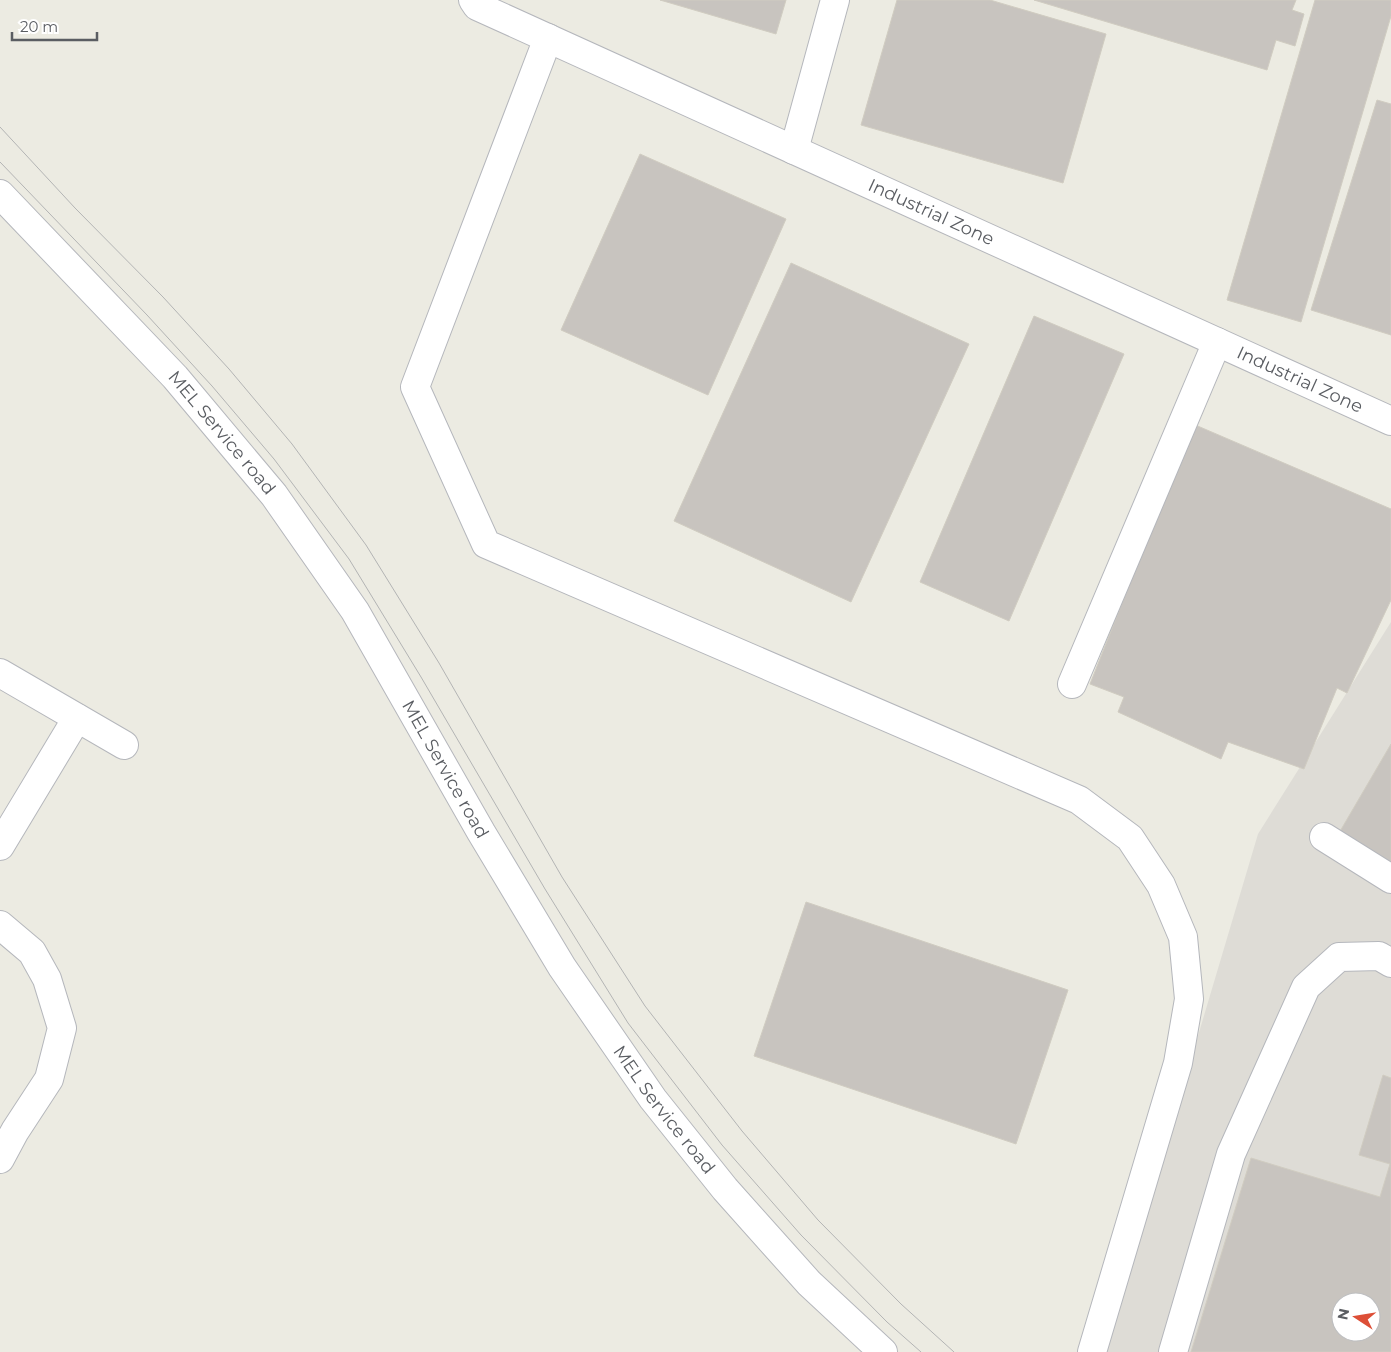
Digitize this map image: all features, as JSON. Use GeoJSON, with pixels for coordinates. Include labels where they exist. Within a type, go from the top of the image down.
{"type":"FeatureCollection","features":[{"type":"Feature","properties":{"kind":"street","name":"Industrial Zone"},"geometry":{"type":"LineString","coordinates":[[473,0],[477,6],[1391,421]]}},
{"type":"Feature","properties":{"kind":"street"},"geometry":{"type":"LineString","coordinates":[[794,150],[835,0]]}},
{"type":"Feature","properties":{"kind":"street"},"geometry":{"type":"LineString","coordinates":[[548,38],[415,387],[486,544],[1079,800],[1130,838],[1161,885],[1182,937],[1189,998],[1178,1063],[1092,1352]]}},
{"type":"Feature","properties":{"kind":"street","name":"MEL Service road"},"geometry":{"type":"LineString","coordinates":[[0,194],[175,377],[274,495],[355,611],[481,832],[562,967],[653,1099],[725,1189],[803,1276],[883,1352]]}},
{"type":"Feature","properties":{"kind":"street"},"geometry":{"type":"LineString","coordinates":[[1072,684],[1217,342]]}},
{"type":"Feature","properties":{"kind":"street"},"geometry":{"type":"LineString","coordinates":[[0,673],[124,745]]}},
{"type":"Feature","properties":{"kind":"street"},"geometry":{"type":"LineString","coordinates":[[0,846],[77,718]]}},
{"type":"Feature","properties":{"kind":"street"},"geometry":{"type":"LineString","coordinates":[[1324,837],[1391,879]]}},
{"type":"Feature","properties":{"kind":"street"},"geometry":{"type":"LineString","coordinates":[[0,925],[32,952],[47,979],[62,1028],[49,1079],[0,1159]]}},
{"type":"Feature","properties":{"kind":"street"},"geometry":{"type":"LineString","coordinates":[[1172,1352],[1231,1154],[1306,987],[1339,957],[1379,956],[1391,963]]}},
{"type":"Feature","properties":{"kind":"shaded area"},"geometry":{"type":"Polygon","coordinates":[[[1391,622],[1391,1352],[1104,1352],[1258,834],[1391,622]]]}},
{"type":"Feature","properties":{"kind":"building"},"geometry":{"type":"Polygon","coordinates":[[[660,0],[786,0],[776,34],[660,0]]]}},
{"type":"Feature","properties":{"kind":"building"},"geometry":{"type":"Polygon","coordinates":[[[897,0],[990,0],[1106,34],[1063,183],[861,125],[897,0]]]}},
{"type":"Feature","properties":{"kind":"building"},"geometry":{"type":"Polygon","coordinates":[[[1034,0],[1296,0],[1292,10],[1304,14],[1295,46],[1276,40],[1267,70],[1034,0]]]}},
{"type":"Feature","properties":{"kind":"building"},"geometry":{"type":"Polygon","coordinates":[[[1315,0],[1391,0],[1391,16],[1301,322],[1227,300],[1315,0]]]}},
{"type":"Feature","properties":{"kind":"building"},"geometry":{"type":"Polygon","coordinates":[[[1377,100],[1391,104],[1391,335],[1311,310],[1377,100]]]}},
{"type":"Feature","properties":{"kind":"building"},"geometry":{"type":"Polygon","coordinates":[[[640,154],[786,219],[708,395],[561,330],[640,154]]]}},
{"type":"Feature","properties":{"kind":"building"},"geometry":{"type":"Polygon","coordinates":[[[791,263],[969,344],[851,602],[674,521],[791,263]]]}},
{"type":"Feature","properties":{"kind":"building"},"geometry":{"type":"Polygon","coordinates":[[[1034,316],[1124,354],[1009,621],[920,582],[1034,316]]]}},
{"type":"Feature","properties":{"kind":"building"},"geometry":{"type":"Polygon","coordinates":[[[1193,424],[1391,509],[1391,600],[1347,693],[1337,688],[1304,769],[1228,742],[1221,759],[1118,712],[1124,697],[1090,684],[1193,424]]]}},
{"type":"Feature","properties":{"kind":"building"},"geometry":{"type":"Polygon","coordinates":[[[1391,744],[1391,864],[1339,833],[1391,744]]]}},
{"type":"Feature","properties":{"kind":"building"},"geometry":{"type":"Polygon","coordinates":[[[806,902],[1068,990],[1016,1144],[754,1056],[806,902]]]}},
{"type":"Feature","properties":{"kind":"building"},"geometry":{"type":"Polygon","coordinates":[[[1383,1075],[1391,1078],[1391,1352],[1191,1352],[1251,1158],[1380,1197],[1390,1164],[1359,1155],[1383,1075]]]}},
{"type":"Feature","properties":{"kind":"tram line"},"geometry":{"type":"LineString","coordinates":[[0,127],[75,208],[163,297],[229,369],[292,444],[366,545],[439,663],[562,877],[645,1006],[742,1131],[818,1220],[901,1304],[954,1352]]}},
{"type":"Feature","properties":{"kind":"tram line"},"geometry":{"type":"LineString","coordinates":[[0,162],[147,315],[212,386],[274,459],[349,559],[421,677],[545,889],[628,1023],[722,1145],[801,1235],[887,1322],[921,1352]]}}]}
